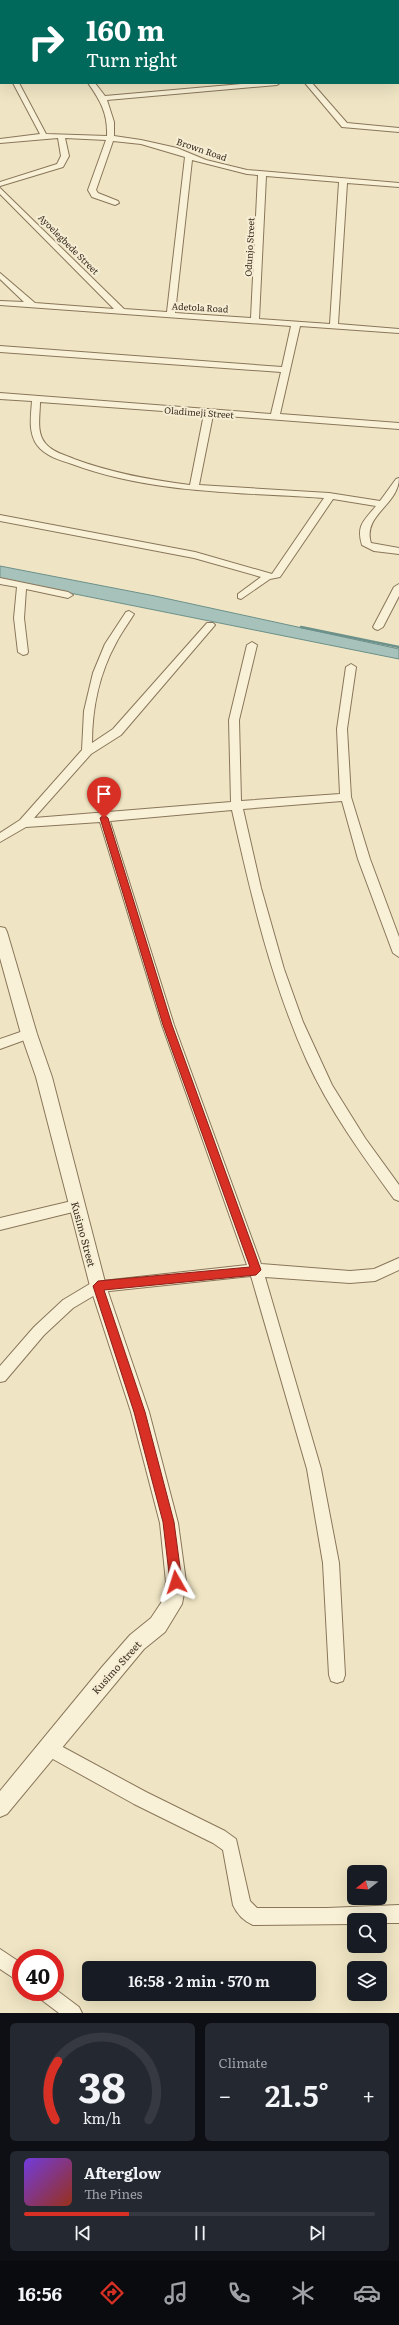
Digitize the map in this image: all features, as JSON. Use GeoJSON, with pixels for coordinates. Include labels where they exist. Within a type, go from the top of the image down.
{"type":"FeatureCollection","features":[{"type":"Feature","properties":{"kind":"street"},"geometry":{"type":"LineString","coordinates":[[17,84],[44,136]]}},
{"type":"Feature","properties":{"kind":"street"},"geometry":{"type":"LineString","coordinates":[[92,84],[102,98],[110,113],[112,124],[112,138],[92,190],[95,195],[115,203]]}},
{"type":"Feature","properties":{"kind":"street"},"geometry":{"type":"LineString","coordinates":[[102,98],[265,84]]}},
{"type":"Feature","properties":{"kind":"street"},"geometry":{"type":"LineString","coordinates":[[309,84],[345,125],[399,130]]}},
{"type":"Feature","properties":{"kind":"street"},"geometry":{"type":"LineString","coordinates":[[0,184],[60,165],[65,156],[61,135]]}},
{"type":"Feature","properties":{"kind":"street","name":"Brown Road"},"geometry":{"type":"LineString","coordinates":[[0,141],[61,135],[112,138],[141,142],[174,150],[224,167],[262,175],[399,185]]}},
{"type":"Feature","properties":{"kind":"street"},"geometry":{"type":"LineString","coordinates":[[171,315],[189,156]]}},
{"type":"Feature","properties":{"kind":"street","name":"Odunjo Street"},"geometry":{"type":"LineString","coordinates":[[255,320],[262,175]]}},
{"type":"Feature","properties":{"kind":"street"},"geometry":{"type":"LineString","coordinates":[[334,326],[343,181]]}},
{"type":"Feature","properties":{"kind":"street","name":"Ayoelegbede Street"},"geometry":{"type":"LineString","coordinates":[[0,190],[123,313]]}},
{"type":"Feature","properties":{"kind":"street"},"geometry":{"type":"LineString","coordinates":[[0,275],[32,305]]}},
{"type":"Feature","properties":{"kind":"street","name":"Adetola Road"},"geometry":{"type":"LineString","coordinates":[[0,303],[123,313],[255,320],[399,331]]}},
{"type":"Feature","properties":{"kind":"street"},"geometry":{"type":"LineString","coordinates":[[275,417],[296,324]]}},
{"type":"Feature","properties":{"kind":"street"},"geometry":{"type":"LineString","coordinates":[[0,349],[286,370]]}},
{"type":"Feature","properties":{"kind":"street","name":"Oladimeji Street"},"geometry":{"type":"LineString","coordinates":[[0,396],[36,400],[399,426]]}},
{"type":"Feature","properties":{"kind":"street"},"geometry":{"type":"LineString","coordinates":[[36,400],[35,427],[37,436],[48,450],[80,465],[151,484],[330,496],[383,504]]}},
{"type":"Feature","properties":{"kind":"street"},"geometry":{"type":"LineString","coordinates":[[194,487],[209,413]]}},
{"type":"Feature","properties":{"kind":"street"},"geometry":{"type":"LineString","coordinates":[[399,480],[383,504],[366,525],[363,533],[364,540],[367,545],[374,548],[399,551]]}},
{"type":"Feature","properties":{"kind":"street"},"geometry":{"type":"LineString","coordinates":[[241,596],[267,577],[277,575],[330,496]]}},
{"type":"Feature","properties":{"kind":"street"},"geometry":{"type":"LineString","coordinates":[[0,518],[194,555],[267,577]]}},
{"type":"Feature","properties":{"kind":"street"},"geometry":{"type":"LineString","coordinates":[[0,581],[68,595]]}},
{"type":"Feature","properties":{"kind":"street"},"geometry":{"type":"LineString","coordinates":[[22,585],[19,618],[23,652]]}},
{"type":"Feature","properties":{"kind":"street"},"geometry":{"type":"LineString","coordinates":[[378,627],[399,587]]}},
{"type":"Feature","properties":{"kind":"street"},"geometry":{"type":"LineString","coordinates":[[87,751],[86,720],[97,678],[109,647],[129,614]]}},
{"type":"Feature","properties":{"kind":"street"},"geometry":{"type":"LineString","coordinates":[[0,838],[24,823],[87,751],[116,732],[210,625]]}},
{"type":"Feature","properties":{"kind":"street"},"geometry":{"type":"LineString","coordinates":[[252,645],[234,720],[236,804],[255,888],[278,970],[297,1022],[328,1089],[360,1142],[399,1195]]}},
{"type":"Feature","properties":{"kind":"street"},"geometry":{"type":"LineString","coordinates":[[351,667],[342,729],[346,797],[359,845],[399,953]]}},
{"type":"Feature","properties":{"kind":"street"},"geometry":{"type":"LineString","coordinates":[[24,823],[104,818],[236,804],[346,797]]}},
{"type":"Feature","properties":{"kind":"street"},"geometry":{"type":"LineString","coordinates":[[104,818],[168,1025],[256,1270],[314,1469],[331,1563],[337,1675]]}},
{"type":"Feature","properties":{"kind":"street","name":"Kusimo Street"},"geometry":{"type":"LineString","coordinates":[[0,932],[29,1034],[44,1077],[76,1206],[98,1286],[140,1412],[168,1522],[176,1582],[172,1604],[158,1625],[137,1642],[109,1674],[0,1807]]}},
{"type":"Feature","properties":{"kind":"street"},"geometry":{"type":"LineString","coordinates":[[0,1044],[29,1034]]}},
{"type":"Feature","properties":{"kind":"street"},"geometry":{"type":"LineString","coordinates":[[0,1224],[76,1206]]}},
{"type":"Feature","properties":{"kind":"street"},"geometry":{"type":"LineString","coordinates":[[0,1376],[39,1331],[68,1304],[98,1286],[256,1270],[350,1277],[375,1275],[399,1264]]}},
{"type":"Feature","properties":{"kind":"street"},"geometry":{"type":"LineString","coordinates":[[48,1747],[140,1798],[219,1837],[230,1845],[242,1905],[253,1916],[327,1917],[399,1914]]}},
{"type":"Feature","properties":{"kind":"street"},"geometry":{"type":"LineString","coordinates":[[0,1958],[12,1967]]}},
{"type":"Feature","properties":{"kind":"street"},"geometry":{"type":"LineString","coordinates":[[57,2001],[73,2013]]}},
{"type":"Feature","properties":{"kind":"water"},"geometry":{"type":"Polygon","coordinates":[[[0,566],[155,596],[399,649],[399,659],[0,579],[0,566]]]}},
{"type":"Feature","properties":{"kind":"waterway"},"geometry":{"type":"LineString","coordinates":[[301,627],[399,647]]}},
{"type":"Feature","properties":{"kind":"route"},"geometry":{"type":"LineString","coordinates":[[104,818],[168,1025],[256,1270],[98,1286],[140,1412],[168,1522],[176,1582]]}}]}
